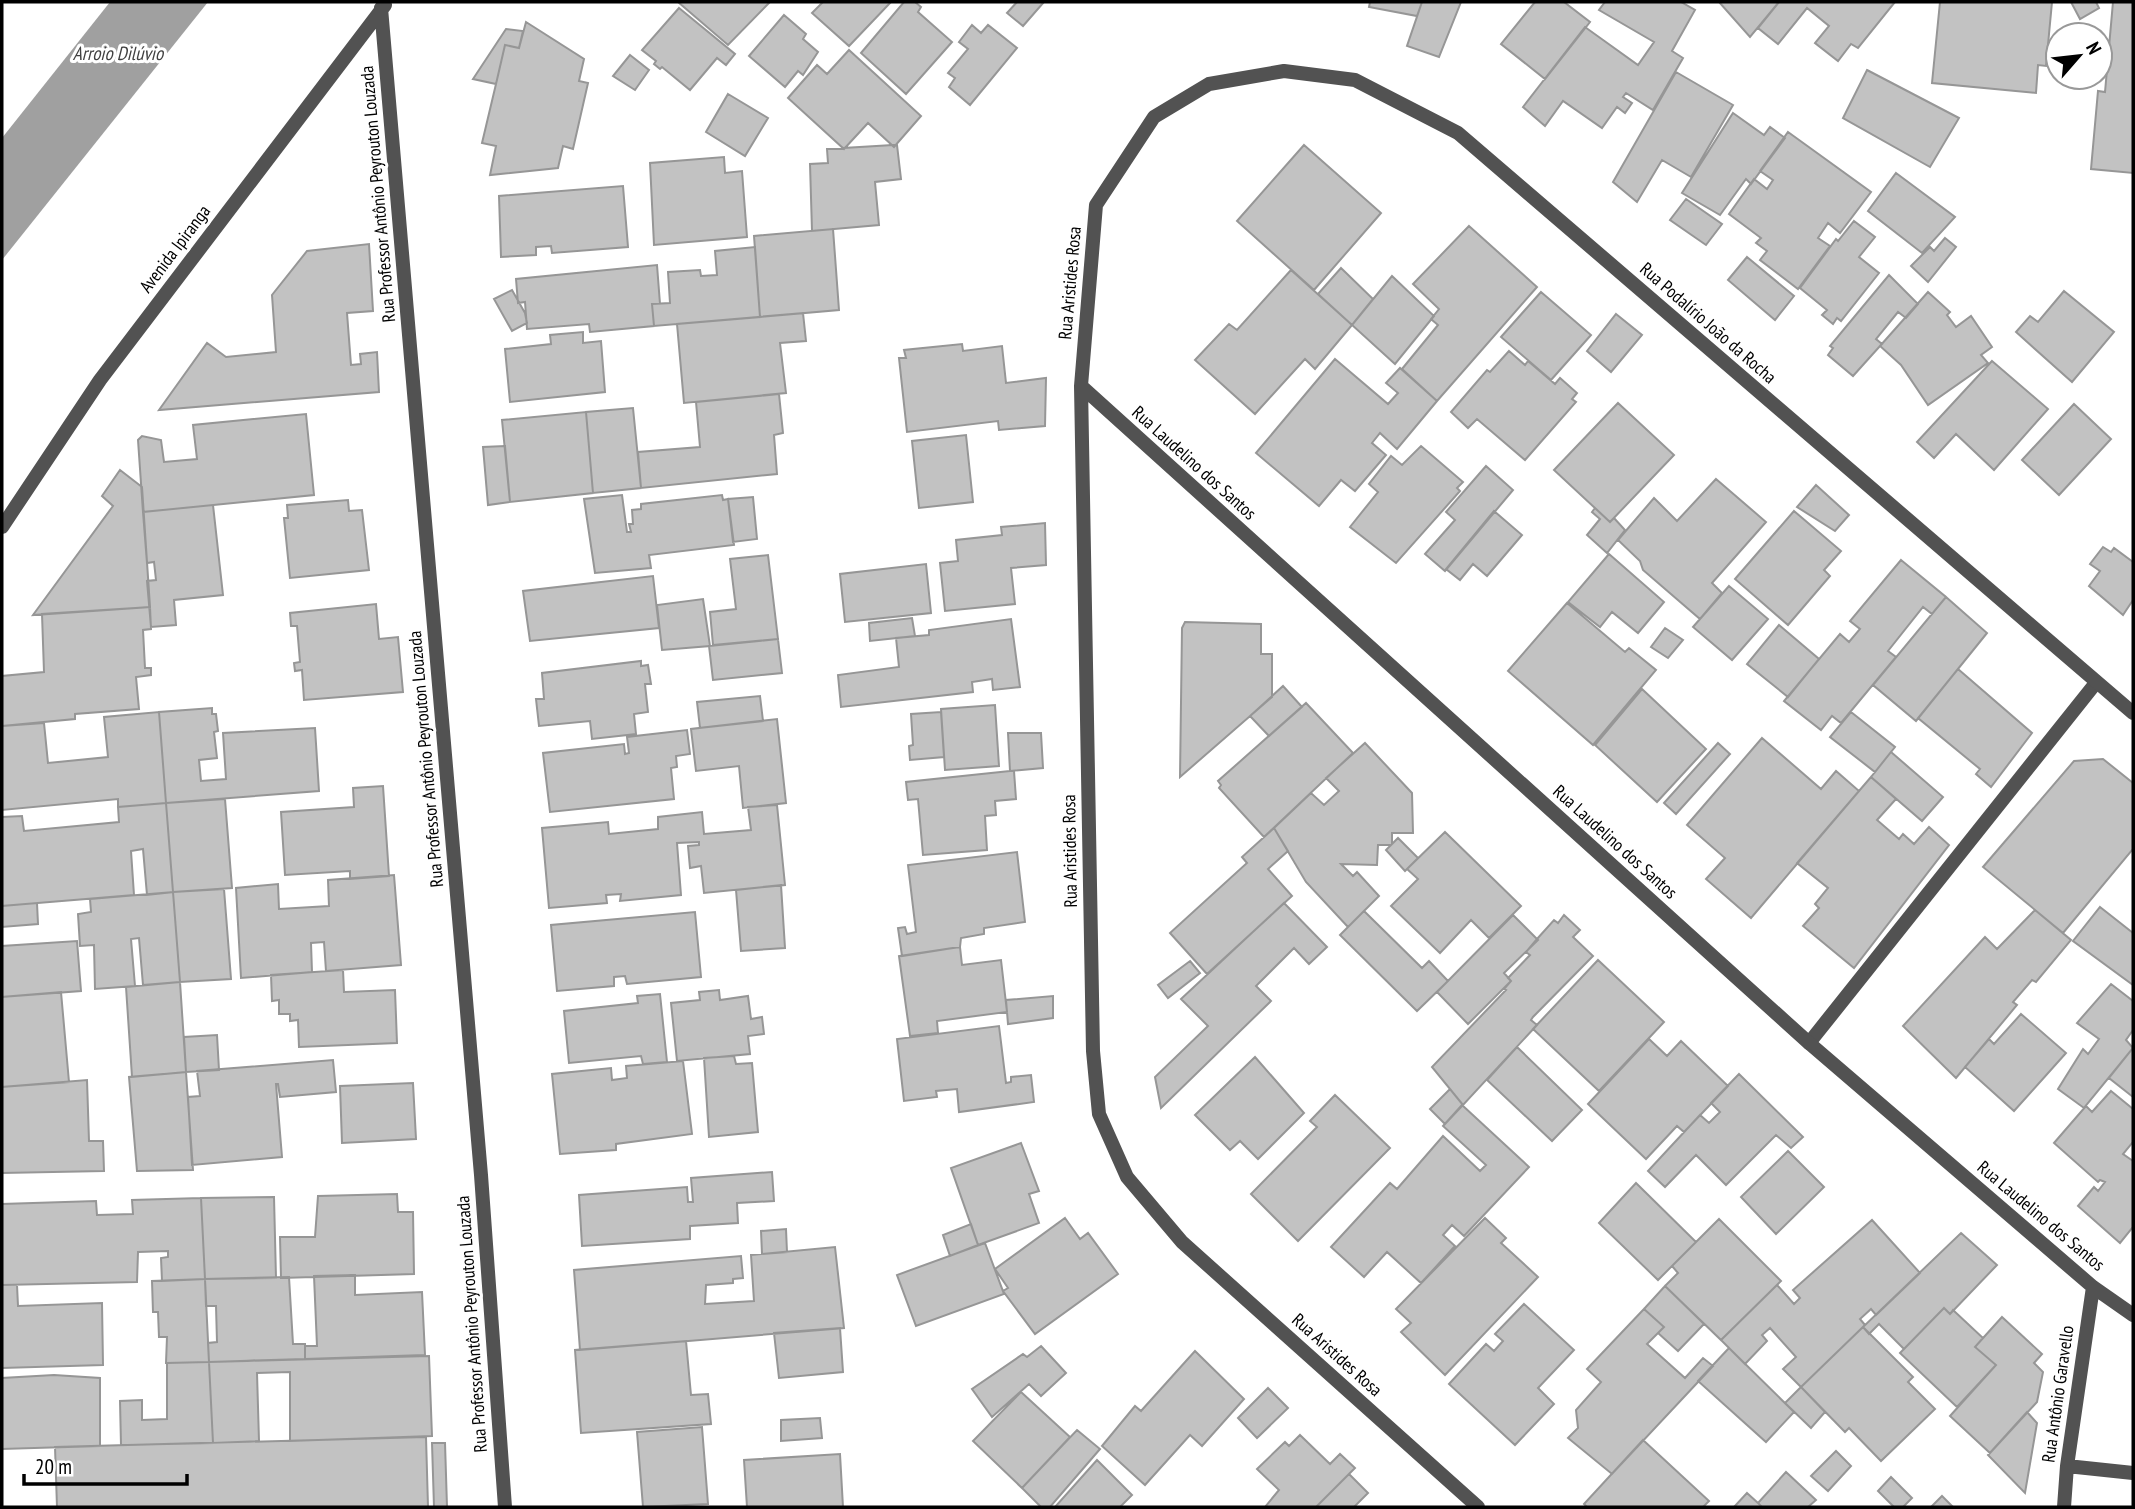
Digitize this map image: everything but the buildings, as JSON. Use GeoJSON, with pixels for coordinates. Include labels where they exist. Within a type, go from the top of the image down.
{"type":"FeatureCollection","features":[{"type":"Feature","properties":{"kind":"street","name":"Avenida Ipiranga"},"geometry":{"type":"LineString","coordinates":[[2,527],[100,380],[384,5]]}},
{"type":"Feature","properties":{"kind":"street","name":"Rua Professor Antônio Peyrouton Louzada"},"geometry":{"type":"LineString","coordinates":[[384,5],[481,1175],[505,1507]]}},
{"type":"Feature","properties":{"kind":"street","name":"Rua Podalírio João da Rocha"},"geometry":{"type":"LineString","coordinates":[[1209,85],[1284,71],[1355,80],[1458,133],[2095,684],[2133,713]]}},
{"type":"Feature","properties":{"kind":"street","name":"Rua Aristides Rosa"},"geometry":{"type":"LineString","coordinates":[[1209,85],[1154,117],[1096,205],[1081,386],[1093,1037],[1099,1114],[1127,1177],[1182,1242],[1478,1507]]}},
{"type":"Feature","properties":{"kind":"street","name":"Rua Laudelino dos Santos"},"geometry":{"type":"LineString","coordinates":[[1081,386],[1809,1043],[2094,1287],[2133,1315]]}},
{"type":"Feature","properties":{"kind":"street"},"geometry":{"type":"LineString","coordinates":[[1809,1043],[2095,684]]}},
{"type":"Feature","properties":{"kind":"street","name":"Rua Antônio Garavello"},"geometry":{"type":"LineString","coordinates":[[2064,1507],[2067,1466],[2094,1287]]}},
{"type":"Feature","properties":{"kind":"street"},"geometry":{"type":"LineString","coordinates":[[2067,1466],[2133,1473]]}},
{"type":"Feature","properties":{"kind":"water","name":"Arroio Dilúvio"},"geometry":{"type":"Polygon","coordinates":[[[110,2],[208,2],[2,260],[2,138],[110,2]]]}}]}
